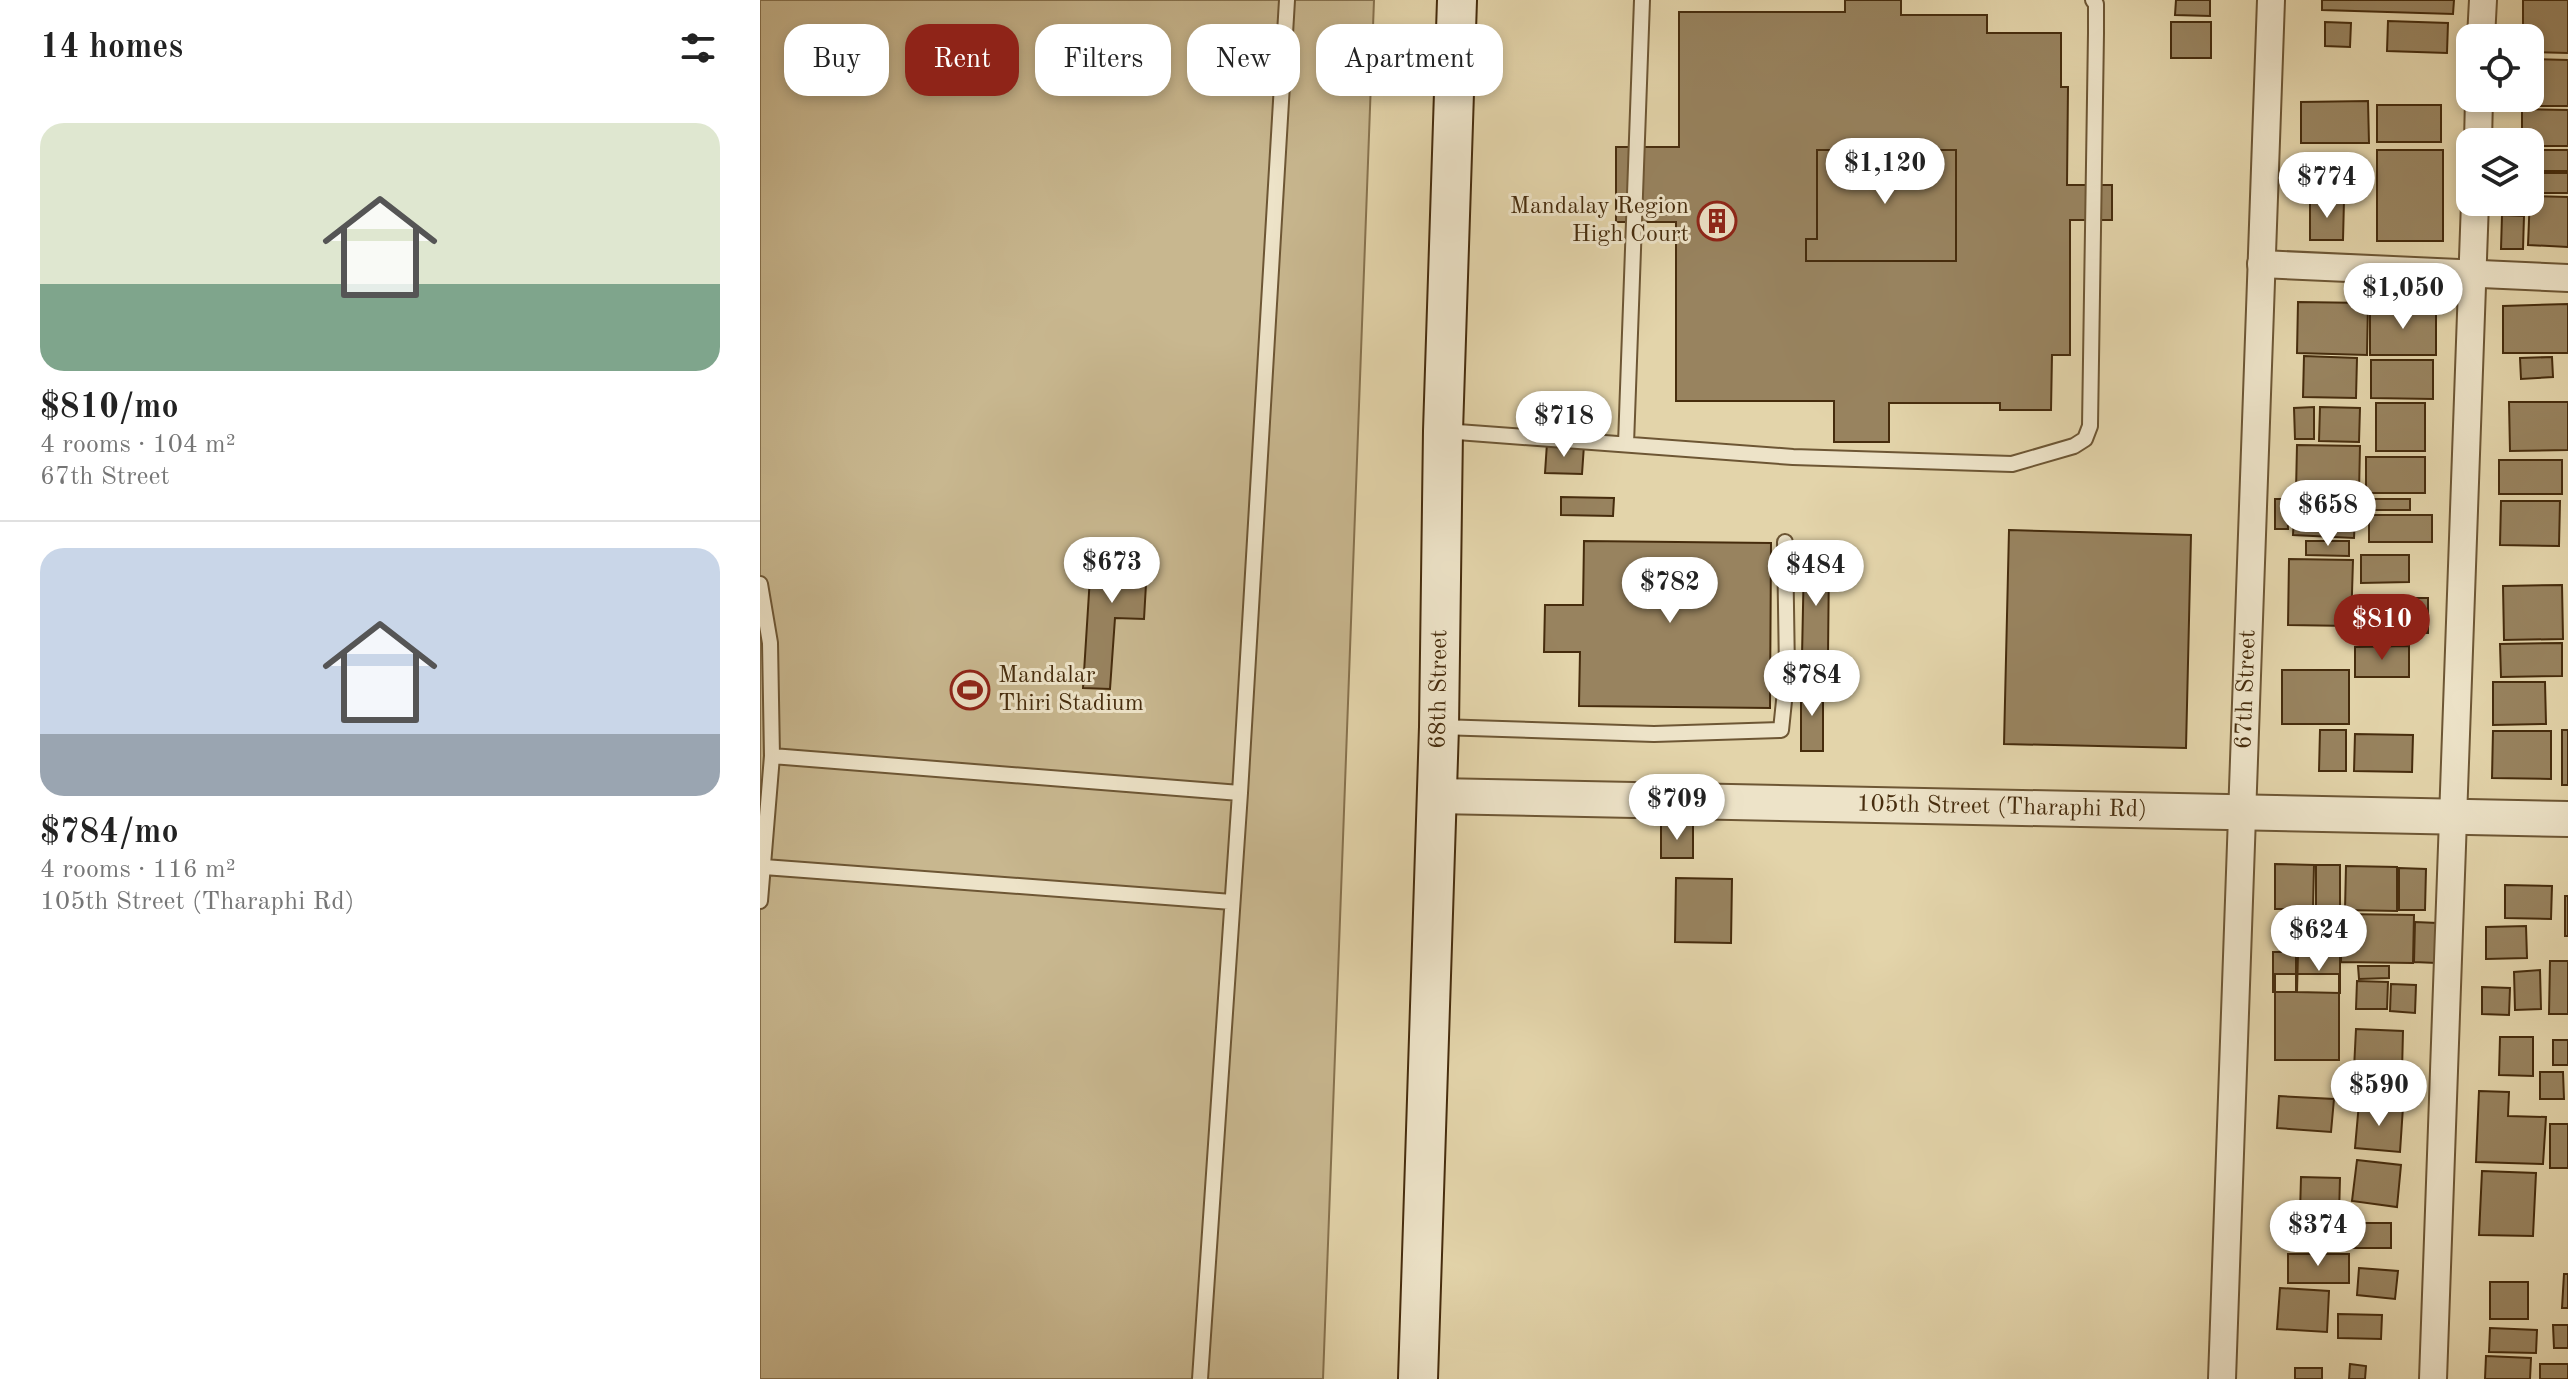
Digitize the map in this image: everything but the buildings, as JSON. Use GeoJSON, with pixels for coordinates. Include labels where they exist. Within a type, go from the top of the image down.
{"type":"FeatureCollection","features":[{"type":"Feature","properties":{"kind":"main road","name":"68th Street"},"geometry":{"type":"LineString","coordinates":[[1418,1379],[1439,727],[1443,431],[1457,0]]}},
{"type":"Feature","properties":{"kind":"street","name":"67th Street"},"geometry":{"type":"LineString","coordinates":[[2222,1379],[2271,0]]}},
{"type":"Feature","properties":{"kind":"street"},"geometry":{"type":"LineString","coordinates":[[2482,24],[2483,0]]}},
{"type":"Feature","properties":{"kind":"street"},"geometry":{"type":"LineString","coordinates":[[2433,1379],[2475,216]]}},
{"type":"Feature","properties":{"kind":"street"},"geometry":{"type":"LineString","coordinates":[[2261,264],[2568,278]]}},
{"type":"Feature","properties":{"kind":"street","name":"105th Street (Tharaphi Rd)"},"geometry":{"type":"LineString","coordinates":[[1436,796],[2568,819]]}},
{"type":"Feature","properties":{"kind":"lane"},"geometry":{"type":"LineString","coordinates":[[1200,1379],[1240,793],[1287,0]]}},
{"type":"Feature","properties":{"kind":"lane"},"geometry":{"type":"LineString","coordinates":[[1626,444],[1642,0]]}},
{"type":"Feature","properties":{"kind":"lane"},"geometry":{"type":"LineString","coordinates":[[1443,431],[1793,457],[2012,464],[2074,446],[2085,439],[2090,426],[2096,33],[2096,4],[2093,0]]}},
{"type":"Feature","properties":{"kind":"lane"},"geometry":{"type":"LineString","coordinates":[[1439,727],[1654,734],[1781,730],[1787,672],[1785,542]]}},
{"type":"Feature","properties":{"kind":"lane"},"geometry":{"type":"LineString","coordinates":[[760,584],[770,643],[772,756],[760,901]]}},
{"type":"Feature","properties":{"kind":"lane"},"geometry":{"type":"LineString","coordinates":[[772,756],[1240,793]]}},
{"type":"Feature","properties":{"kind":"lane"},"geometry":{"type":"LineString","coordinates":[[764,867],[1232,902]]}},
{"type":"Feature","properties":{"kind":"shaded area","name":"Mandalar Thiri Stadium"},"geometry":{"type":"Polygon","coordinates":[[[760,0],[1374,0],[1373,24],[1316,24],[1316,96],[1370,96],[1323,1379],[760,1379],[760,0]]]}},
{"type":"Feature","properties":{"kind":"place","name":"Mandalay Region High Court"},"geometry":{"type":"Point","coordinates":[1717,221]}},
{"type":"Feature","properties":{"kind":"place","name":"Mandalar Thiri Stadium"},"geometry":{"type":"Point","coordinates":[970,690]}}]}
